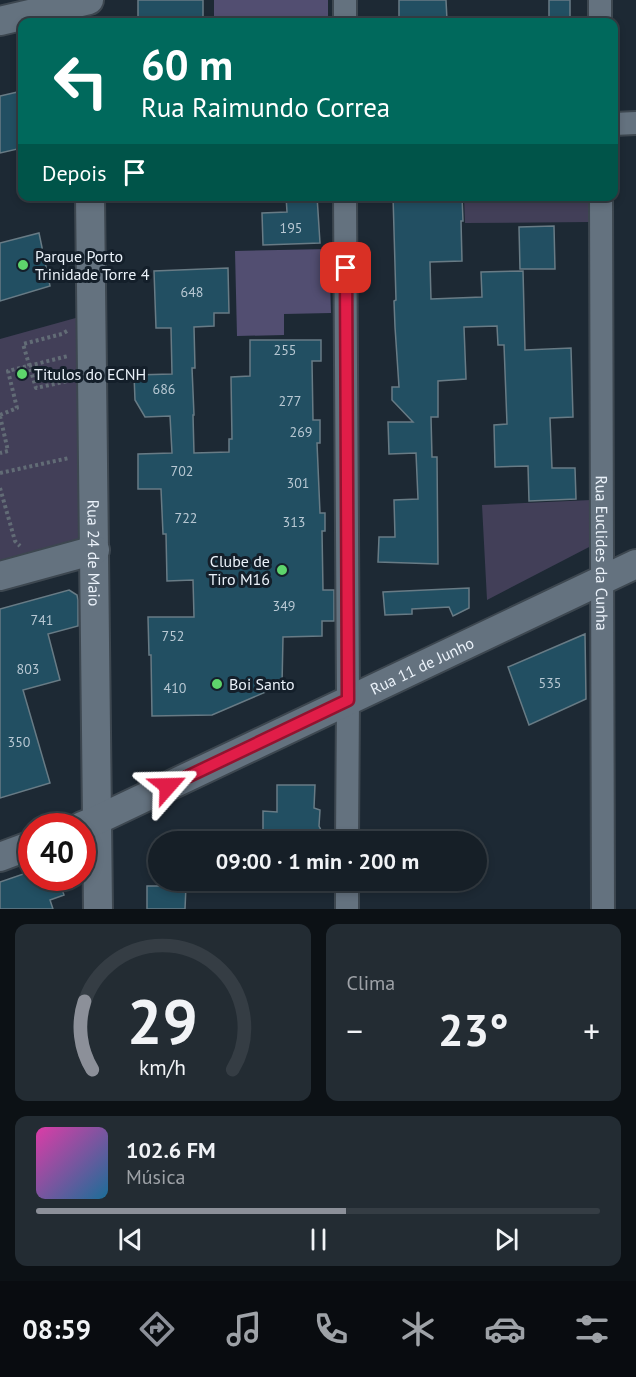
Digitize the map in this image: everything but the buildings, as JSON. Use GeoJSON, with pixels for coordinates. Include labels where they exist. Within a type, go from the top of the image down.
{"type":"FeatureCollection","features":[{"type":"Feature","properties":{"kind":"street"},"geometry":{"type":"LineString","coordinates":[[0,21],[90,0],[91,18]]}},
{"type":"Feature","properties":{"kind":"street"},"geometry":{"type":"LineString","coordinates":[[345,0],[345,18]]}},
{"type":"Feature","properties":{"kind":"street"},"geometry":{"type":"LineString","coordinates":[[600,0],[600,18]]}},
{"type":"Feature","properties":{"kind":"street"},"geometry":{"type":"LineString","coordinates":[[618,124],[636,123]]}},
{"type":"Feature","properties":{"kind":"street","name":"Rua 24 de Maio"},"geometry":{"type":"LineString","coordinates":[[88,813],[95,550],[90,201]]}},
{"type":"Feature","properties":{"kind":"street"},"geometry":{"type":"LineString","coordinates":[[345,201],[347,831]]}},
{"type":"Feature","properties":{"kind":"street","name":"Rua Euclides da Cunha"},"geometry":{"type":"LineString","coordinates":[[601,201],[603,909]]}},
{"type":"Feature","properties":{"kind":"street"},"geometry":{"type":"LineString","coordinates":[[0,576],[95,550]]}},
{"type":"Feature","properties":{"kind":"street","name":"Rua 11 de Junho"},"geometry":{"type":"LineString","coordinates":[[96,819],[636,564]]}},
{"type":"Feature","properties":{"kind":"street"},"geometry":{"type":"LineString","coordinates":[[0,857],[18,850]]}},
{"type":"Feature","properties":{"kind":"street","name":"Rua 24 de Maio"},"geometry":{"type":"LineString","coordinates":[[96,891],[98,909]]}},
{"type":"Feature","properties":{"kind":"street"},"geometry":{"type":"LineString","coordinates":[[347,891],[347,909]]}},
{"type":"Feature","properties":{"kind":"path"},"geometry":{"type":"LineString","coordinates":[[63,334],[23,344],[36,388],[92,363]]}},
{"type":"Feature","properties":{"kind":"path"},"geometry":{"type":"LineString","coordinates":[[0,453],[8,450],[0,416],[17,408],[8,371],[29,365],[92,363]]}},
{"type":"Feature","properties":{"kind":"path"},"geometry":{"type":"LineString","coordinates":[[0,473],[70,457]]}},
{"type":"Feature","properties":{"kind":"path"},"geometry":{"type":"LineString","coordinates":[[0,488],[2,506],[15,541],[42,565]]}},
{"type":"Feature","properties":{"kind":"shaded area"},"geometry":{"type":"Polygon","coordinates":[[[214,0],[328,0],[328,18],[214,18],[214,0]]]}},
{"type":"Feature","properties":{"kind":"shaded area"},"geometry":{"type":"Polygon","coordinates":[[[464,201],[590,201],[590,222],[465,223],[464,201]]]}},
{"type":"Feature","properties":{"kind":"shaded area"},"geometry":{"type":"Polygon","coordinates":[[[329,249],[331,313],[284,314],[284,335],[237,336],[235,251],[329,249]]]}},
{"type":"Feature","properties":{"kind":"shaded area"},"geometry":{"type":"Polygon","coordinates":[[[90,314],[95,550],[0,576],[0,339],[90,314]]]}},
{"type":"Feature","properties":{"kind":"shaded area"},"geometry":{"type":"Polygon","coordinates":[[[591,500],[593,545],[487,600],[482,505],[591,500]]]}},
{"type":"Feature","properties":{"kind":"place","name":"Parque Porto Trinidade Torre 4"},"geometry":{"type":"Point","coordinates":[23,265]}},
{"type":"Feature","properties":{"kind":"place","name":"Titulos do ECNH"},"geometry":{"type":"Point","coordinates":[22,374]}},
{"type":"Feature","properties":{"kind":"place","name":"Clube de Tiro M16"},"geometry":{"type":"Point","coordinates":[282,570]}},
{"type":"Feature","properties":{"kind":"place","name":"Boi Santo"},"geometry":{"type":"Point","coordinates":[217,684]}},
{"type":"Feature","properties":{"kind":"route"},"geometry":{"type":"LineString","coordinates":[[168,786],[348,700],[346,268]]}}]}
